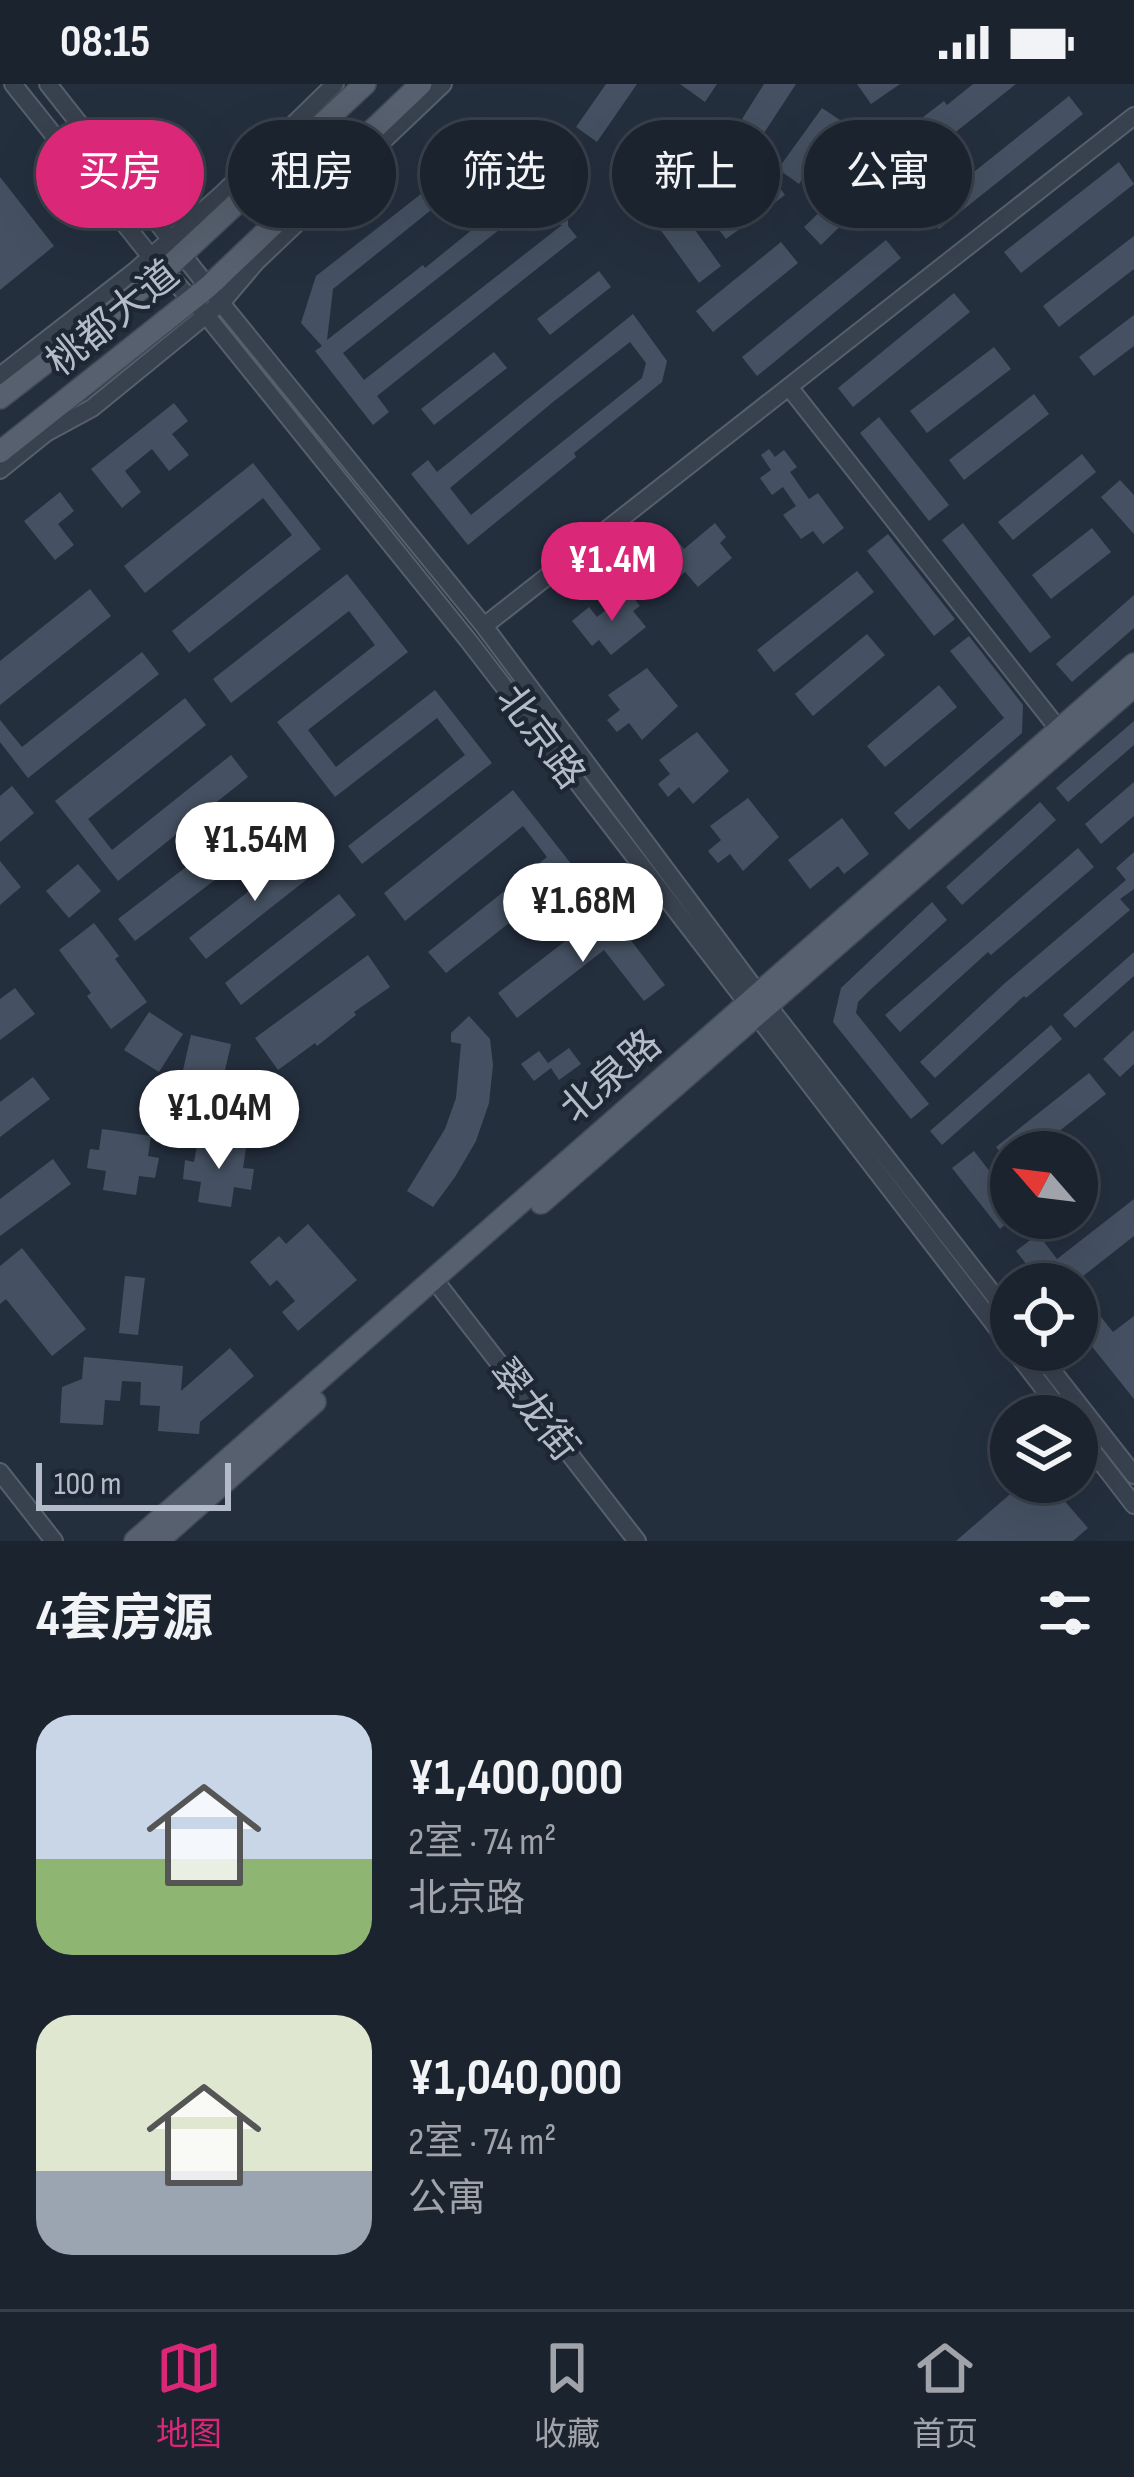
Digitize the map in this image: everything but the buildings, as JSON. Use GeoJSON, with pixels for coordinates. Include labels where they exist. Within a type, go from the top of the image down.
{"type":"FeatureCollection","features":[{"type":"Feature","properties":{"kind":"main road","name":"桃都大道"},"geometry":{"type":"LineString","coordinates":[[0,398],[365,84]]}},
{"type":"Feature","properties":{"kind":"main road","name":"桃都大道"},"geometry":{"type":"LineString","coordinates":[[0,452],[207,301],[421,84]]}},
{"type":"Feature","properties":{"kind":"main road","name":"北泉路"},"geometry":{"type":"LineString","coordinates":[[135,1541],[438,1284],[1064,736],[1134,664]]}},
{"type":"Feature","properties":{"kind":"main road","name":"北泉路"},"geometry":{"type":"LineString","coordinates":[[1064,736],[1134,686]]}},
{"type":"Feature","properties":{"kind":"main road","name":"北泉路"},"geometry":{"type":"LineString","coordinates":[[158,1541],[438,1284]]}},
{"type":"Feature","properties":{"kind":"street","name":"北京路"},"geometry":{"type":"LineString","coordinates":[[13,84],[158,264],[207,301],[484,626],[990,1317]]}},
{"type":"Feature","properties":{"kind":"street","name":"北京路"},"geometry":{"type":"LineString","coordinates":[[47,84],[177,246],[207,301],[468,640],[990,1291]]}},
{"type":"Feature","properties":{"kind":"street"},"geometry":{"type":"LineString","coordinates":[[177,246],[223,193],[335,84]]}},
{"type":"Feature","properties":{"kind":"street"},"geometry":{"type":"LineString","coordinates":[[0,470],[46,434],[92,408],[256,262],[443,84]]}},
{"type":"Feature","properties":{"kind":"street"},"geometry":{"type":"LineString","coordinates":[[484,626],[1134,116]]}},
{"type":"Feature","properties":{"kind":"street"},"geometry":{"type":"LineString","coordinates":[[0,376],[158,264]]}},
{"type":"Feature","properties":{"kind":"street"},"geometry":{"type":"LineString","coordinates":[[789,387],[1064,736]]}},
{"type":"Feature","properties":{"kind":"street","name":"翠龙街"},"geometry":{"type":"LineString","coordinates":[[438,1284],[638,1541]]}},
{"type":"Feature","properties":{"kind":"street","name":"北京路"},"geometry":{"type":"LineString","coordinates":[[1031,1371],[1049,1395]]}},
{"type":"Feature","properties":{"kind":"street"},"geometry":{"type":"LineString","coordinates":[[1052,1371],[1134,1475]]}},
{"type":"Feature","properties":{"kind":"street"},"geometry":{"type":"LineString","coordinates":[[1098,1458],[1134,1504]]}},
{"type":"Feature","properties":{"kind":"street"},"geometry":{"type":"LineString","coordinates":[[0,1472],[54,1541]]}}]}
